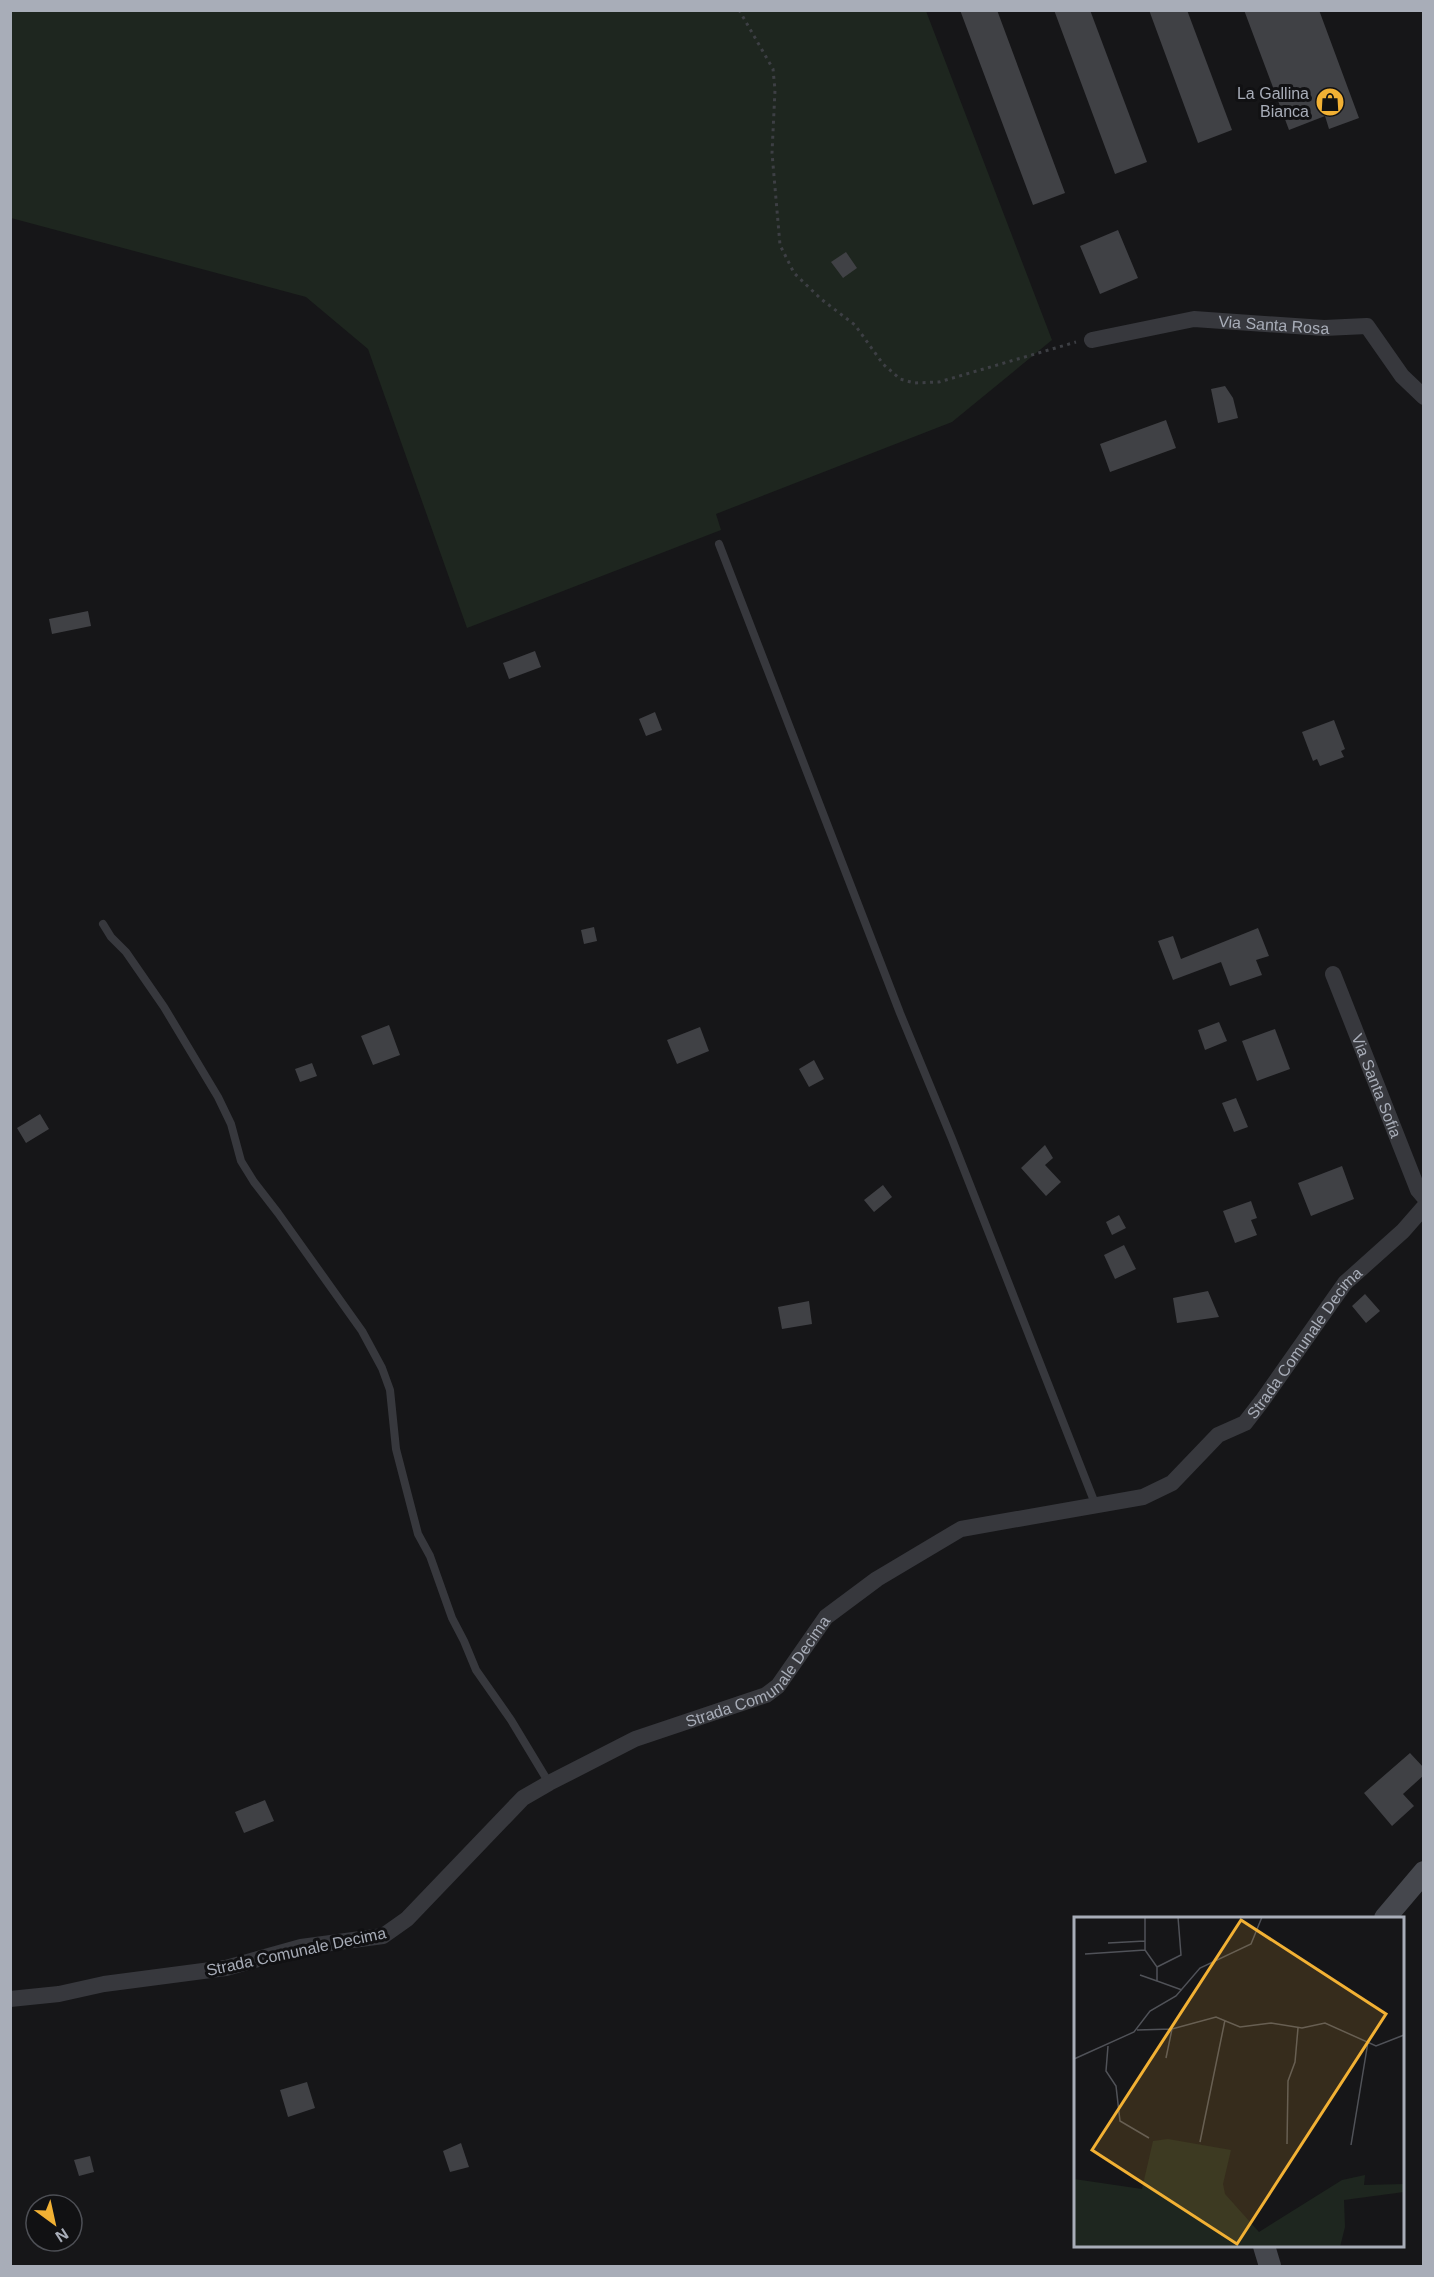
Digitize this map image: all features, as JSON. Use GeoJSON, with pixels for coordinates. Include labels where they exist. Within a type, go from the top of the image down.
{"type":"FeatureCollection","features":[{"type":"Feature","properties":{"kind":"street","name":"Via Santa Rosa"},"geometry":{"type":"LineString","coordinates":[[1092,340],[1194,319],[1324,328],[1367,326],[1402,376],[1424,397]]}},
{"type":"Feature","properties":{"kind":"street","name":"Via Santa Sofia"},"geometry":{"type":"LineString","coordinates":[[1334,974],[1418,1190],[1424,1197]]}},
{"type":"Feature","properties":{"kind":"street","name":"Strada Comunale Decima"},"geometry":{"type":"LineString","coordinates":[[10,1999],[59,1994],[104,1984],[226,1968],[301,1947],[383,1936],[407,1918],[523,1798],[635,1738],[766,1695],[778,1686],[826,1617],[877,1579],[961,1529],[1143,1497],[1172,1484],[1218,1435],[1245,1423],[1345,1282],[1403,1232],[1424,1207]]}},
{"type":"Feature","properties":{"kind":"street"},"geometry":{"type":"LineString","coordinates":[[1386,1917],[1424,1872]]}},
{"type":"Feature","properties":{"kind":"street"},"geometry":{"type":"LineString","coordinates":[[1264,2247],[1270,2266]]}},
{"type":"Feature","properties":{"kind":"lane"},"geometry":{"type":"LineString","coordinates":[[718,544],[900,1013],[1096,1506]]}},
{"type":"Feature","properties":{"kind":"lane"},"geometry":{"type":"LineString","coordinates":[[103,924],[111,937],[126,952],[164,1007],[218,1096],[231,1124],[241,1161],[254,1182],[279,1213],[362,1331],[382,1368],[390,1390],[396,1449],[418,1534],[430,1556],[452,1618],[476,1670],[511,1720],[549,1783]]}},
{"type":"Feature","properties":{"kind":"path"},"geometry":{"type":"LineString","coordinates":[[739,10],[773,69],[775,90],[772,153],[780,245],[794,273],[821,299],[855,325],[883,364],[900,379],[914,383],[939,382],[1069,344],[1092,340]]}},
{"type":"Feature","properties":{"kind":"shaded area"},"geometry":{"type":"Polygon","coordinates":[[[10,11],[926,11],[1052,340],[952,422],[716,514],[721,530],[467,628],[368,349],[306,297],[11,218],[10,11]]]}},
{"type":"Feature","properties":{"kind":"building"},"geometry":{"type":"Polygon","coordinates":[[[960,10],[997,10],[1065,193],[1033,205],[960,10]]]}},
{"type":"Feature","properties":{"kind":"building"},"geometry":{"type":"Polygon","coordinates":[[[1054,10],[1090,10],[1147,162],[1115,174],[1054,10]]]}},
{"type":"Feature","properties":{"kind":"building"},"geometry":{"type":"Polygon","coordinates":[[[1149,10],[1187,10],[1232,130],[1198,143],[1149,10]]]}},
{"type":"Feature","properties":{"kind":"building"},"geometry":{"type":"Polygon","coordinates":[[[1244,10],[1319,10],[1359,118],[1329,129],[1325,116],[1289,130],[1244,10]]]}},
{"type":"Feature","properties":{"kind":"building"},"geometry":{"type":"Polygon","coordinates":[[[1118,230],[1138,278],[1100,294],[1080,246],[1118,230]]]}},
{"type":"Feature","properties":{"kind":"building"},"geometry":{"type":"Polygon","coordinates":[[[846,252],[857,268],[843,278],[831,262],[846,252]]]}},
{"type":"Feature","properties":{"kind":"building"},"geometry":{"type":"Polygon","coordinates":[[[1225,386],[1233,398],[1238,418],[1218,423],[1211,389],[1225,386]]]}},
{"type":"Feature","properties":{"kind":"building"},"geometry":{"type":"Polygon","coordinates":[[[1166,420],[1176,448],[1110,472],[1100,444],[1166,420]]]}},
{"type":"Feature","properties":{"kind":"building"},"geometry":{"type":"Polygon","coordinates":[[[88,611],[91,626],[52,634],[49,619],[88,611]]]}},
{"type":"Feature","properties":{"kind":"building"},"geometry":{"type":"Polygon","coordinates":[[[535,651],[541,667],[509,679],[503,663],[535,651]]]}},
{"type":"Feature","properties":{"kind":"building"},"geometry":{"type":"Polygon","coordinates":[[[655,712],[662,730],[646,736],[639,719],[655,712]]]}},
{"type":"Feature","properties":{"kind":"building"},"geometry":{"type":"Polygon","coordinates":[[[1334,720],[1345,749],[1341,751],[1344,757],[1320,766],[1317,759],[1313,761],[1302,732],[1334,720]]]}},
{"type":"Feature","properties":{"kind":"building"},"geometry":{"type":"Polygon","coordinates":[[[594,927],[597,941],[584,944],[581,930],[594,927]]]}},
{"type":"Feature","properties":{"kind":"building"},"geometry":{"type":"Polygon","coordinates":[[[1258,928],[1269,956],[1256,960],[1262,975],[1230,986],[1221,962],[1173,980],[1158,941],[1173,936],[1181,959],[1258,928]]]}},
{"type":"Feature","properties":{"kind":"building"},"geometry":{"type":"Polygon","coordinates":[[[1219,1022],[1227,1041],[1205,1050],[1198,1030],[1219,1022]]]}},
{"type":"Feature","properties":{"kind":"building"},"geometry":{"type":"Polygon","coordinates":[[[389,1025],[400,1055],[373,1065],[361,1036],[389,1025]]]}},
{"type":"Feature","properties":{"kind":"building"},"geometry":{"type":"Polygon","coordinates":[[[700,1027],[709,1051],[677,1064],[667,1040],[700,1027]]]}},
{"type":"Feature","properties":{"kind":"building"},"geometry":{"type":"Polygon","coordinates":[[[1275,1029],[1290,1069],[1257,1081],[1242,1041],[1275,1029]]]}},
{"type":"Feature","properties":{"kind":"building"},"geometry":{"type":"Polygon","coordinates":[[[814,1060],[824,1079],[809,1087],[799,1069],[814,1060]]]}},
{"type":"Feature","properties":{"kind":"building"},"geometry":{"type":"Polygon","coordinates":[[[312,1063],[317,1076],[300,1082],[295,1069],[312,1063]]]}},
{"type":"Feature","properties":{"kind":"building"},"geometry":{"type":"Polygon","coordinates":[[[1236,1098],[1248,1127],[1234,1132],[1222,1103],[1236,1098]]]}},
{"type":"Feature","properties":{"kind":"building"},"geometry":{"type":"Polygon","coordinates":[[[40,1114],[49,1129],[26,1143],[17,1128],[40,1114]]]}},
{"type":"Feature","properties":{"kind":"building"},"geometry":{"type":"Polygon","coordinates":[[[1045,1145],[1053,1158],[1045,1165],[1061,1182],[1046,1196],[1021,1168],[1045,1145]]]}},
{"type":"Feature","properties":{"kind":"building"},"geometry":{"type":"Polygon","coordinates":[[[1342,1166],[1354,1199],[1311,1216],[1298,1183],[1342,1166]]]}},
{"type":"Feature","properties":{"kind":"building"},"geometry":{"type":"Polygon","coordinates":[[[883,1185],[892,1197],[874,1212],[864,1200],[883,1185]]]}},
{"type":"Feature","properties":{"kind":"building"},"geometry":{"type":"Polygon","coordinates":[[[1251,1201],[1257,1218],[1251,1220],[1257,1235],[1235,1243],[1223,1211],[1251,1201]]]}},
{"type":"Feature","properties":{"kind":"building"},"geometry":{"type":"Polygon","coordinates":[[[1119,1215],[1126,1228],[1112,1235],[1106,1222],[1119,1215]]]}},
{"type":"Feature","properties":{"kind":"building"},"geometry":{"type":"Polygon","coordinates":[[[1124,1245],[1136,1269],[1115,1279],[1104,1255],[1124,1245]]]}},
{"type":"Feature","properties":{"kind":"building"},"geometry":{"type":"Polygon","coordinates":[[[1208,1291],[1219,1317],[1177,1323],[1173,1298],[1208,1291]]]}},
{"type":"Feature","properties":{"kind":"building"},"geometry":{"type":"Polygon","coordinates":[[[1365,1294],[1380,1311],[1366,1323],[1352,1306],[1365,1294]]]}},
{"type":"Feature","properties":{"kind":"building"},"geometry":{"type":"Polygon","coordinates":[[[809,1301],[812,1324],[782,1329],[778,1307],[809,1301]]]}},
{"type":"Feature","properties":{"kind":"building"},"geometry":{"type":"Polygon","coordinates":[[[1410,1753],[1424,1768],[1424,1775],[1403,1794],[1414,1806],[1392,1826],[1364,1793],[1410,1753]]]}},
{"type":"Feature","properties":{"kind":"building"},"geometry":{"type":"Polygon","coordinates":[[[265,1800],[274,1821],[244,1833],[235,1812],[265,1800]]]}},
{"type":"Feature","properties":{"kind":"building"},"geometry":{"type":"Polygon","coordinates":[[[307,2082],[315,2108],[288,2117],[280,2090],[307,2082]]]}},
{"type":"Feature","properties":{"kind":"building"},"geometry":{"type":"Polygon","coordinates":[[[461,2143],[469,2167],[450,2172],[443,2151],[461,2143]]]}},
{"type":"Feature","properties":{"kind":"building"},"geometry":{"type":"Polygon","coordinates":[[[90,2156],[94,2172],[79,2176],[74,2160],[90,2156]]]}},
{"type":"Feature","properties":{"kind":"place","name":"La Gallina Bianca"},"geometry":{"type":"Point","coordinates":[1330,102]}}]}
